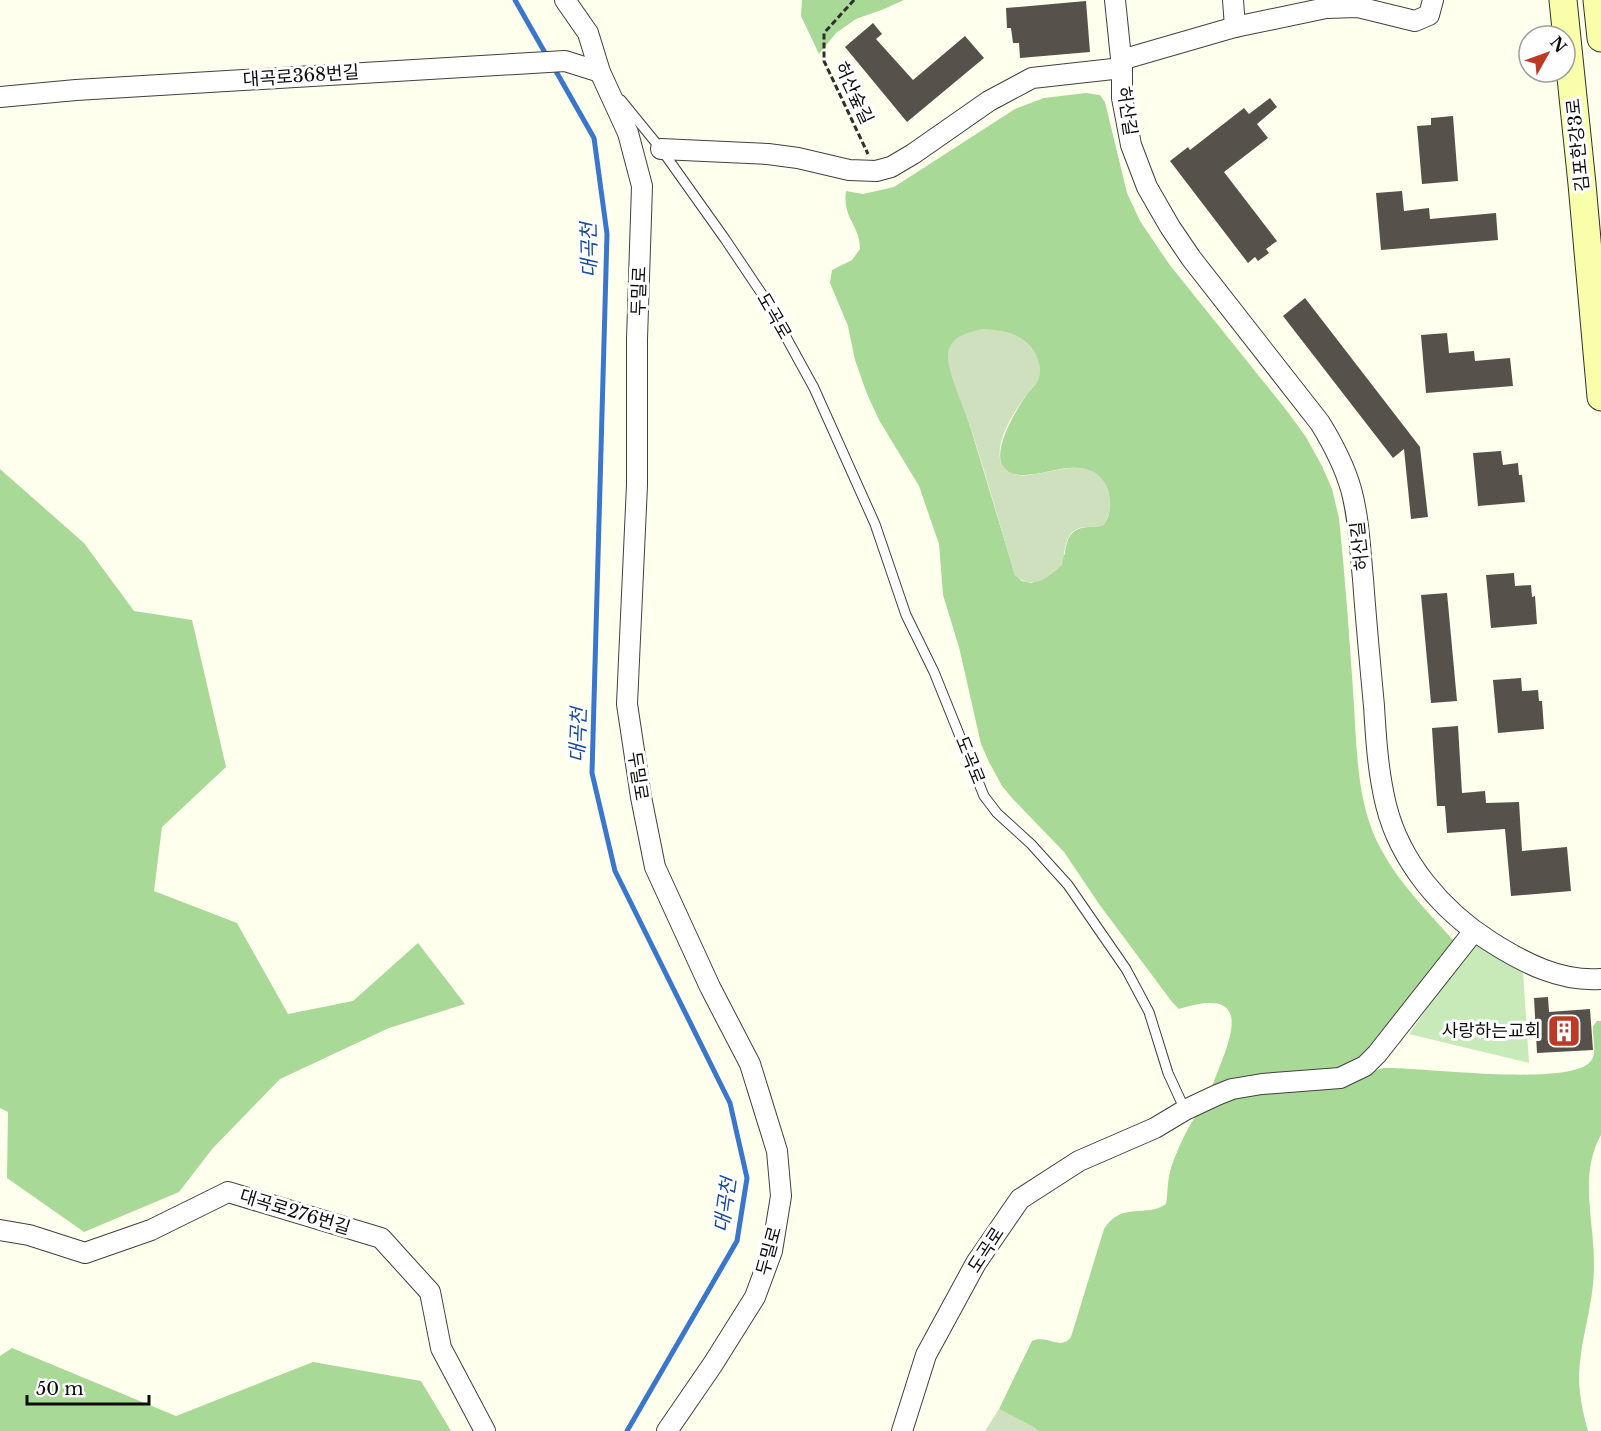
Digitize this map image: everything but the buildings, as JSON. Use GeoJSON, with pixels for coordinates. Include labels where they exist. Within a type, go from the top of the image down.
{"type":"FeatureCollection","features":[{"type":"Feature","properties":{"kind":"street","name":"도곡로"},"geometry":{"type":"LineString","coordinates":[[565,0],[588,33],[600,72]]}},
{"type":"Feature","properties":{"kind":"street","name":"허산길"},"geometry":{"type":"LineString","coordinates":[[1115,0],[1122,98],[1131,145],[1156,204],[1191,258],[1320,423],[1343,466],[1356,512],[1359,535],[1379,768],[1386,807],[1401,845],[1426,885],[1474,931],[1527,963],[1567,977],[1581,980],[1601,979]]}},
{"type":"Feature","properties":{"kind":"street"},"geometry":{"type":"LineString","coordinates":[[1233,0],[1235,27]]}},
{"type":"Feature","properties":{"kind":"street"},"geometry":{"type":"LineString","coordinates":[[661,149],[768,154],[798,158],[849,170],[876,171],[891,167],[914,154],[989,101],[1032,78],[1121,64],[1235,27],[1358,4],[1415,21],[1429,15],[1433,0]]}},
{"type":"Feature","properties":{"kind":"street","name":"김포한강3로"},"geometry":{"type":"LineString","coordinates":[[1563,0],[1601,397]]}},
{"type":"Feature","properties":{"kind":"street"},"geometry":{"type":"LineString","coordinates":[[1597,0],[1601,38]]}},
{"type":"Feature","properties":{"kind":"street","name":"대곡로368번길"},"geometry":{"type":"LineString","coordinates":[[0,97],[111,88],[562,61],[600,72]]}},
{"type":"Feature","properties":{"kind":"street","name":"두밀로"},"geometry":{"type":"LineString","coordinates":[[600,72],[628,133],[642,186],[637,339],[637,485],[627,704],[641,796],[655,867],[710,987],[750,1064],[777,1151],[781,1196],[772,1251],[754,1298],[713,1365],[667,1431]]}},
{"type":"Feature","properties":{"kind":"street"},"geometry":{"type":"LineString","coordinates":[[1185,1110],[1232,1089],[1262,1084],[1340,1078],[1365,1066],[1388,1042],[1474,931]]}},
{"type":"Feature","properties":{"kind":"street","name":"도곡로"},"geometry":{"type":"LineString","coordinates":[[902,1431],[926,1355],[976,1263],[1020,1199],[1079,1161],[1155,1128],[1185,1110]]}},
{"type":"Feature","properties":{"kind":"street","name":"대곡로276번길"},"geometry":{"type":"LineString","coordinates":[[0,1230],[28,1235],[85,1253],[151,1230],[228,1192],[381,1238],[430,1292],[441,1348],[485,1431]]}},
{"type":"Feature","properties":{"kind":"lane","name":"도곡로"},"geometry":{"type":"LineString","coordinates":[[600,72],[661,149],[764,297],[814,388],[875,524],[906,615],[934,672],[984,796],[997,813],[1031,844],[1068,885],[1139,989],[1149,1012],[1168,1073],[1185,1110]]}},
{"type":"Feature","properties":{"kind":"path","name":"허산숲길"},"geometry":{"type":"LineString","coordinates":[[854,0],[824,33],[824,61],[876,171]]}},
{"type":"Feature","properties":{"kind":"green space"},"geometry":{"type":"Polygon","coordinates":[[[802,0],[904,0],[856,19],[836,33],[819,54],[801,16],[802,0]]]}},
{"type":"Feature","properties":{"kind":"green space"},"geometry":{"type":"Polygon","coordinates":[[[1086,93],[1100,95],[1105,102],[1127,193],[1140,221],[1169,264],[1306,437],[1332,489],[1339,518],[1357,752],[1367,813],[1373,833],[1397,875],[1453,940],[1453,944],[1374,1043],[1356,1059],[1336,1070],[1210,1092],[1229,1040],[1232,1025],[1230,1012],[1221,1005],[1205,1003],[1179,1009],[1099,904],[1064,852],[1002,786],[981,744],[959,647],[943,595],[939,544],[919,486],[879,420],[867,394],[855,360],[848,326],[830,283],[832,270],[852,260],[860,249],[857,234],[846,208],[846,191],[863,194],[894,187],[1015,109],[1044,98],[1086,93]],[[950,367],[1015,575],[1022,581],[1032,583],[1065,554],[1069,539],[1075,531],[1099,526],[1105,522],[1109,513],[1109,496],[1102,480],[1085,469],[1075,468],[1024,475],[1010,473],[1002,466],[1000,455],[1002,443],[1013,416],[1026,396],[950,367]]]}},
{"type":"Feature","properties":{"kind":"green space"},"geometry":{"type":"Polygon","coordinates":[[[983,329],[1008,333],[1023,339],[1034,352],[1040,366],[1038,381],[1016,410],[1006,428],[1000,446],[1001,462],[1009,472],[1022,475],[1070,468],[1085,469],[1098,475],[1108,490],[1110,504],[1104,525],[1085,527],[1073,532],[1067,541],[1062,565],[1040,581],[1028,582],[1015,575],[977,447],[948,362],[950,348],[956,339],[966,333],[983,329]]]}},
{"type":"Feature","properties":{"kind":"green space"},"geometry":{"type":"Polygon","coordinates":[[[0,469],[84,543],[134,611],[192,620],[226,767],[162,827],[154,891],[237,923],[288,1014],[353,1001],[418,943],[465,1004],[389,1028],[280,1079],[213,1148],[179,1192],[84,1232],[7,1178],[8,1112],[0,1108],[0,469]]]}},
{"type":"Feature","properties":{"kind":"green space"},"geometry":{"type":"Polygon","coordinates":[[[1479,945],[1523,971],[1529,1063],[1409,1034],[1471,947],[1479,945]]]}},
{"type":"Feature","properties":{"kind":"green space"},"geometry":{"type":"Polygon","coordinates":[[[1597,1021],[1601,1021],[1601,1135],[1590,1166],[1589,1200],[1594,1267],[1579,1376],[1588,1431],[1039,1431],[999,1409],[1032,1341],[1043,1339],[1063,1343],[1071,1337],[1104,1229],[1111,1220],[1126,1212],[1151,1210],[1166,1204],[1169,1176],[1174,1159],[1189,1126],[1200,1112],[1247,1095],[1355,1081],[1384,1068],[1525,1075],[1576,1069],[1590,1062],[1594,1055],[1593,1026],[1597,1021]]]}},
{"type":"Feature","properties":{"kind":"green space"},"geometry":{"type":"Polygon","coordinates":[[[12,1348],[176,1416],[313,1362],[421,1381],[451,1431],[0,1431],[0,1356],[12,1348]]]}},
{"type":"Feature","properties":{"kind":"green space"},"geometry":{"type":"Polygon","coordinates":[[[999,1409],[1034,1427],[1039,1431],[985,1431],[999,1409]]]}},
{"type":"Feature","properties":{"kind":"waterway","name":"대곡천"},"geometry":{"type":"LineString","coordinates":[[515,0],[548,58]]}},
{"type":"Feature","properties":{"kind":"waterway","name":"대곡천"},"geometry":{"type":"LineString","coordinates":[[553,66],[594,138],[607,234],[592,773],[615,871],[730,1103],[747,1178],[737,1241],[627,1431]]}},
{"type":"Feature","properties":{"kind":"place","name":"사랑하는교회"},"geometry":{"type":"Point","coordinates":[1564,1031]}}]}
